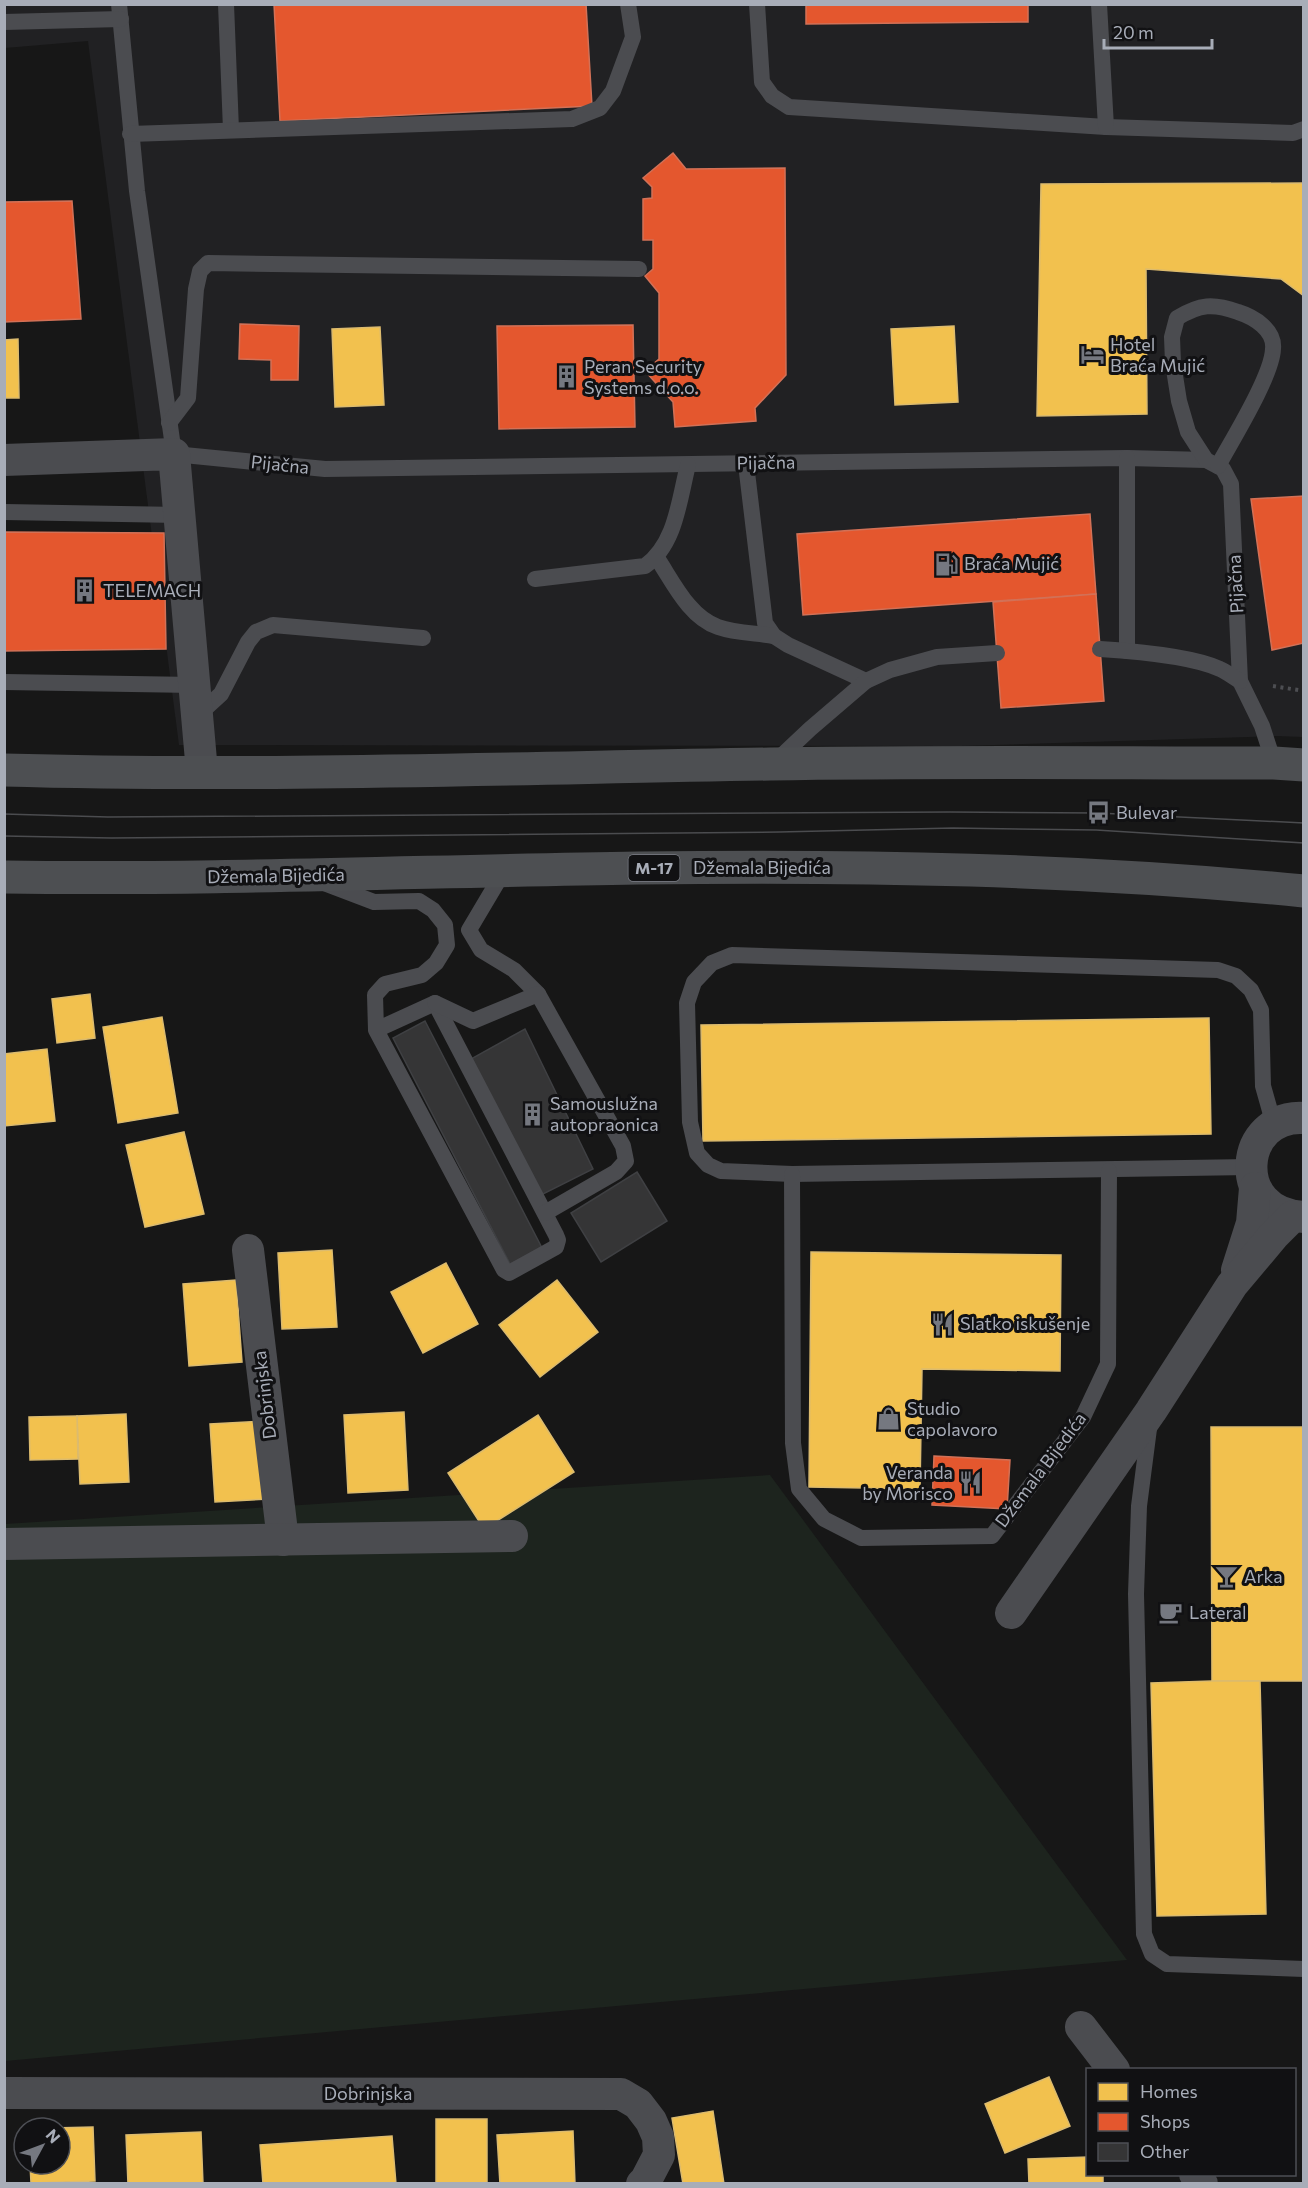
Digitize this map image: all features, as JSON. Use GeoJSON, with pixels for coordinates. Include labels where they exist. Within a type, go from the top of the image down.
{"type":"FeatureCollection","features":[{"type":"Feature","properties":{"kind":"main road"},"geometry":{"type":"LineString","coordinates":[[4,770],[101,773],[455,772],[932,762],[1289,764]]}},
{"type":"Feature","properties":{"kind":"main road","name":"Džemala Bijedića"},"geometry":{"type":"LineString","coordinates":[[4,877],[118,879],[639,868],[903,868],[1093,874],[1206,881],[1304,891]]}},
{"type":"Feature","properties":{"kind":"street","name":"Pijačna"},"geometry":{"type":"LineString","coordinates":[[4,460],[174,454]]}},
{"type":"Feature","properties":{"kind":"street"},"geometry":{"type":"LineString","coordinates":[[174,454],[202,772]]}},
{"type":"Feature","properties":{"kind":"street"},"geometry":{"type":"LineString","coordinates":[[1232,1285],[1252,1223],[1253,1178],[1257,1143],[1264,1133],[1289,1121]]}},
{"type":"Feature","properties":{"kind":"street"},"geometry":{"type":"LineString","coordinates":[[1253,1178],[1270,1207],[1298,1217]]}},
{"type":"Feature","properties":{"kind":"street"},"geometry":{"type":"LineString","coordinates":[[1011,1612],[1151,1411],[1232,1285],[1274,1235],[1298,1217]]}},
{"type":"Feature","properties":{"kind":"street","name":"Dobrinjska"},"geometry":{"type":"LineString","coordinates":[[248,1250],[283,1540]]}},
{"type":"Feature","properties":{"kind":"street"},"geometry":{"type":"LineString","coordinates":[[4,1544],[512,1536]]}},
{"type":"Feature","properties":{"kind":"street"},"geometry":{"type":"LineString","coordinates":[[1082,2027],[1113,2068]]}},
{"type":"Feature","properties":{"kind":"street","name":"Dobrinjska"},"geometry":{"type":"LineString","coordinates":[[4,2093],[621,2094],[638,2104],[651,2121],[658,2137],[659,2155],[646,2181],[642,2184]]}},
{"type":"Feature","properties":{"kind":"lane"},"geometry":{"type":"LineString","coordinates":[[226,4],[231,130]]}},
{"type":"Feature","properties":{"kind":"lane"},"geometry":{"type":"LineString","coordinates":[[130,134],[573,119],[600,108],[613,91],[633,37],[628,4]]}},
{"type":"Feature","properties":{"kind":"lane"},"geometry":{"type":"LineString","coordinates":[[757,4],[762,82],[772,96],[789,107],[1106,127],[1293,133],[1304,129]]}},
{"type":"Feature","properties":{"kind":"lane"},"geometry":{"type":"LineString","coordinates":[[1099,4],[1106,127]]}},
{"type":"Feature","properties":{"kind":"lane"},"geometry":{"type":"LineString","coordinates":[[4,22],[120,12],[130,134],[174,454]]}},
{"type":"Feature","properties":{"kind":"lane"},"geometry":{"type":"LineString","coordinates":[[169,423],[188,398],[196,289],[200,271],[208,263],[639,269]]}},
{"type":"Feature","properties":{"kind":"lane"},"geometry":{"type":"LineString","coordinates":[[1221,306],[1260,322],[1269,333],[1274,348],[1262,382],[1212,463],[1188,432],[1179,401],[1173,363],[1172,337],[1177,318],[1194,308],[1221,306]]}},
{"type":"Feature","properties":{"kind":"lane","name":"Pijačna"},"geometry":{"type":"LineString","coordinates":[[174,454],[325,470],[1127,458],[1212,463],[1223,469],[1231,484],[1240,681],[1262,726],[1289,764]]}},
{"type":"Feature","properties":{"kind":"lane"},"geometry":{"type":"LineString","coordinates":[[1127,458],[1127,651]]}},
{"type":"Feature","properties":{"kind":"lane"},"geometry":{"type":"LineString","coordinates":[[746,464],[765,622],[774,636]]}},
{"type":"Feature","properties":{"kind":"lane"},"geometry":{"type":"LineString","coordinates":[[535,579],[645,566],[657,558],[670,538],[688,465]]}},
{"type":"Feature","properties":{"kind":"lane"},"geometry":{"type":"LineString","coordinates":[[4,512],[180,515]]}},
{"type":"Feature","properties":{"kind":"lane"},"geometry":{"type":"LineString","coordinates":[[657,558],[693,611],[705,620],[718,627],[774,636],[866,681]]}},
{"type":"Feature","properties":{"kind":"lane"},"geometry":{"type":"LineString","coordinates":[[197,716],[221,694],[248,642],[256,632],[273,625],[423,638]]}},
{"type":"Feature","properties":{"kind":"lane"},"geometry":{"type":"LineString","coordinates":[[1100,649],[1197,662],[1219,668],[1240,681]]}},
{"type":"Feature","properties":{"kind":"lane"},"geometry":{"type":"LineString","coordinates":[[772,764],[866,681],[890,670],[937,657],[997,653]]}},
{"type":"Feature","properties":{"kind":"lane"},"geometry":{"type":"LineString","coordinates":[[4,682],[195,685]]}},
{"type":"Feature","properties":{"kind":"lane"},"geometry":{"type":"LineString","coordinates":[[504,871],[469,930],[481,950],[514,970],[538,994],[623,1146],[626,1161],[616,1172],[545,1213]]}},
{"type":"Feature","properties":{"kind":"lane"},"geometry":{"type":"LineString","coordinates":[[306,876],[374,902],[419,901],[433,910],[445,925],[447,945],[436,963],[422,975],[385,984],[375,995],[376,1030],[504,1270],[509,1273],[556,1247],[558,1240],[435,1004]]}},
{"type":"Feature","properties":{"kind":"lane"},"geometry":{"type":"LineString","coordinates":[[1253,1178],[1109,1171],[792,1174],[721,1171],[708,1165],[697,1153],[690,1122],[687,1003],[694,982],[712,963],[732,955],[1218,970],[1236,976],[1251,990],[1261,1010],[1263,1086],[1289,1121]]}},
{"type":"Feature","properties":{"kind":"lane"},"geometry":{"type":"LineString","coordinates":[[376,1030],[435,1004],[473,1021],[538,994]]}},
{"type":"Feature","properties":{"kind":"lane","name":"Džemala Bijedića"},"geometry":{"type":"LineString","coordinates":[[792,1174],[793,1443],[799,1489],[824,1519],[861,1538],[992,1536],[1083,1417],[1108,1364],[1109,1171]]}},
{"type":"Feature","properties":{"kind":"lane"},"geometry":{"type":"LineString","coordinates":[[1151,1411],[1139,1506],[1136,1594],[1144,1934],[1152,1954],[1167,1964],[1304,1969]]}},
{"type":"Feature","properties":{"kind":"shaded area"},"geometry":{"type":"Polygon","coordinates":[[[5,4],[1303,5],[1303,737],[961,746],[179,745],[88,41],[5,48],[5,4]]]}},
{"type":"Feature","properties":{"kind":"shaded area"},"geometry":{"type":"Polygon","coordinates":[[[770,1475],[1127,1960],[5,2061],[5,1524],[770,1475]]]}},
{"type":"Feature","properties":{"kind":"building: Homes","name":"Hotel Braća Mujić"},"geometry":{"type":"Polygon","coordinates":[[[1304,183],[1304,296],[1281,279],[1146,269],[1147,414],[1037,416],[1041,184],[1304,183]]]}},
{"type":"Feature","properties":{"kind":"building: Homes"},"geometry":{"type":"Polygon","coordinates":[[[954,326],[958,402],[895,405],[891,329],[954,326]]]}},
{"type":"Feature","properties":{"kind":"building: Homes"},"geometry":{"type":"Polygon","coordinates":[[[380,327],[384,405],[335,407],[332,329],[380,327]]]}},
{"type":"Feature","properties":{"kind":"building: Homes"},"geometry":{"type":"Polygon","coordinates":[[[18,339],[19,398],[4,398],[4,340],[18,339]]]}},
{"type":"Feature","properties":{"kind":"building: Homes"},"geometry":{"type":"Polygon","coordinates":[[[90,994],[95,1038],[57,1043],[52,999],[90,994]]]}},
{"type":"Feature","properties":{"kind":"building: Homes"},"geometry":{"type":"Polygon","coordinates":[[[162,1017],[178,1113],[118,1123],[103,1027],[162,1017]]]}},
{"type":"Feature","properties":{"kind":"building: Homes"},"geometry":{"type":"Polygon","coordinates":[[[1209,1018],[1211,1134],[703,1141],[701,1025],[1209,1018]]]}},
{"type":"Feature","properties":{"kind":"building: Homes"},"geometry":{"type":"Polygon","coordinates":[[[47,1049],[55,1121],[4,1126],[4,1054],[47,1049]]]}},
{"type":"Feature","properties":{"kind":"building: Homes"},"geometry":{"type":"Polygon","coordinates":[[[184,1132],[204,1214],[145,1227],[126,1145],[184,1132]]]}},
{"type":"Feature","properties":{"kind":"building: Homes"},"geometry":{"type":"Polygon","coordinates":[[[332,1250],[337,1327],[282,1329],[278,1253],[332,1250]]]}},
{"type":"Feature","properties":{"kind":"building: Homes"},"geometry":{"type":"Polygon","coordinates":[[[811,1252],[1061,1255],[1060,1371],[922,1369],[920,1489],[809,1487],[811,1252]]]}},
{"type":"Feature","properties":{"kind":"building: Homes"},"geometry":{"type":"Polygon","coordinates":[[[446,1263],[478,1324],[423,1353],[391,1292],[446,1263]]]}},
{"type":"Feature","properties":{"kind":"building: Homes"},"geometry":{"type":"Polygon","coordinates":[[[236,1280],[242,1362],[189,1366],[183,1284],[236,1280]]]}},
{"type":"Feature","properties":{"kind":"building: Homes"},"geometry":{"type":"Polygon","coordinates":[[[557,1280],[598,1332],[540,1377],[499,1325],[557,1280]]]}},
{"type":"Feature","properties":{"kind":"building: Homes"},"geometry":{"type":"Polygon","coordinates":[[[404,1412],[408,1490],[348,1493],[344,1415],[404,1412]]]}},
{"type":"Feature","properties":{"kind":"building: Homes"},"geometry":{"type":"Polygon","coordinates":[[[126,1414],[129,1482],[80,1484],[77,1416],[126,1414]]]}},
{"type":"Feature","properties":{"kind":"building: Homes"},"geometry":{"type":"Polygon","coordinates":[[[538,1415],[574,1472],[484,1529],[448,1473],[538,1415]]]}},
{"type":"Feature","properties":{"kind":"building: Homes"},"geometry":{"type":"Polygon","coordinates":[[[77,1416],[78,1459],[30,1460],[29,1417],[77,1416]]]}},
{"type":"Feature","properties":{"kind":"building: Homes"},"geometry":{"type":"Polygon","coordinates":[[[264,1421],[268,1499],[215,1502],[210,1424],[264,1421]]]}},
{"type":"Feature","properties":{"kind":"building: Homes"},"geometry":{"type":"Polygon","coordinates":[[[1211,1427],[1304,1427],[1304,1681],[1212,1681],[1211,1427]]]}},
{"type":"Feature","properties":{"kind":"building: Homes"},"geometry":{"type":"Polygon","coordinates":[[[1260,1681],[1266,1914],[1157,1916],[1151,1683],[1260,1681]]]}},
{"type":"Feature","properties":{"kind":"building: Homes"},"geometry":{"type":"Polygon","coordinates":[[[1049,2077],[1070,2126],[1005,2153],[985,2104],[1049,2077]]]}},
{"type":"Feature","properties":{"kind":"building: Homes"},"geometry":{"type":"Polygon","coordinates":[[[713,2111],[724,2184],[683,2184],[672,2118],[713,2111]]]}},
{"type":"Feature","properties":{"kind":"building: Homes"},"geometry":{"type":"Polygon","coordinates":[[[436,2119],[487,2119],[487,2184],[436,2184],[436,2119]]]}},
{"type":"Feature","properties":{"kind":"building: Homes"},"geometry":{"type":"Polygon","coordinates":[[[93,2127],[95,2181],[31,2183],[31,2176],[72,2176],[72,2128],[93,2127]]]}},
{"type":"Feature","properties":{"kind":"building: Homes"},"geometry":{"type":"Polygon","coordinates":[[[573,2131],[575,2184],[500,2184],[497,2135],[573,2131]]]}},
{"type":"Feature","properties":{"kind":"building: Homes"},"geometry":{"type":"Polygon","coordinates":[[[201,2132],[203,2184],[128,2184],[126,2135],[201,2132]]]}},
{"type":"Feature","properties":{"kind":"building: Homes"},"geometry":{"type":"Polygon","coordinates":[[[392,2136],[396,2184],[263,2184],[260,2145],[392,2136]]]}},
{"type":"Feature","properties":{"kind":"building: Homes"},"geometry":{"type":"Polygon","coordinates":[[[1086,2157],[1086,2176],[1103,2176],[1103,2184],[1029,2184],[1028,2159],[1086,2157]]]}},
{"type":"Feature","properties":{"kind":"building: Shops"},"geometry":{"type":"Polygon","coordinates":[[[274,4],[586,4],[592,106],[280,121],[274,4]]]}},
{"type":"Feature","properties":{"kind":"building: Shops"},"geometry":{"type":"Polygon","coordinates":[[[806,4],[1028,4],[1028,22],[806,24],[806,4]]]}},
{"type":"Feature","properties":{"kind":"building: Shops"},"geometry":{"type":"Polygon","coordinates":[[[673,153],[686,169],[785,168],[786,375],[755,408],[756,421],[675,427],[673,402],[645,371],[659,359],[659,293],[645,276],[653,269],[653,240],[643,240],[643,199],[652,198],[652,187],[643,178],[673,153]]]}},
{"type":"Feature","properties":{"kind":"building: Shops"},"geometry":{"type":"Polygon","coordinates":[[[72,201],[81,319],[4,322],[4,202],[72,201]]]}},
{"type":"Feature","properties":{"kind":"building: Shops"},"geometry":{"type":"Polygon","coordinates":[[[240,324],[299,326],[298,380],[271,380],[271,360],[239,359],[240,324]]]}},
{"type":"Feature","properties":{"kind":"building: Shops","name":"Peran Security Systems d.o.o."},"geometry":{"type":"Polygon","coordinates":[[[633,325],[635,427],[499,429],[497,326],[633,325]]]}},
{"type":"Feature","properties":{"kind":"building: Shops"},"geometry":{"type":"Polygon","coordinates":[[[1304,496],[1304,643],[1272,650],[1251,499],[1304,496]]]}},
{"type":"Feature","properties":{"kind":"building: Shops","name":"Braća Mujić"},"geometry":{"type":"Polygon","coordinates":[[[1090,514],[1096,594],[803,615],[797,534],[1090,514]]]}},
{"type":"Feature","properties":{"kind":"building: Shops","name":"TELEMACH"},"geometry":{"type":"Polygon","coordinates":[[[4,532],[164,533],[166,649],[4,651],[4,532]]]}},
{"type":"Feature","properties":{"kind":"building: Shops"},"geometry":{"type":"Polygon","coordinates":[[[1096,594],[1104,701],[1001,708],[993,602],[1096,594]]]}},
{"type":"Feature","properties":{"kind":"building: Shops","name":"Veranda by Morisco"},"geometry":{"type":"Polygon","coordinates":[[[934,1456],[1010,1460],[1007,1509],[932,1505],[934,1456]]]}},
{"type":"Feature","properties":{"kind":"building: Other"},"geometry":{"type":"Polygon","coordinates":[[[425,1021],[542,1248],[510,1264],[393,1038],[425,1021]]]}},
{"type":"Feature","properties":{"kind":"building: Other","name":"Samouslužna autopraonica"},"geometry":{"type":"Polygon","coordinates":[[[525,1029],[593,1169],[539,1196],[471,1059],[525,1029]]]}},
{"type":"Feature","properties":{"kind":"building: Other"},"geometry":{"type":"Polygon","coordinates":[[[637,1172],[667,1221],[601,1262],[571,1213],[637,1172]]]}},
{"type":"Feature","properties":{"kind":"tram line"},"geometry":{"type":"LineString","coordinates":[[4,814],[108,817],[1098,813],[1304,823]]}},
{"type":"Feature","properties":{"kind":"tram line"},"geometry":{"type":"LineString","coordinates":[[4,836],[111,838],[779,832],[953,828],[1096,830],[1304,843]]}},
{"type":"Feature","properties":{"kind":"place","name":"Hotel Braća Mujić"},"geometry":{"type":"Point","coordinates":[1092,355]}},
{"type":"Feature","properties":{"kind":"place","name":"Peran Security Systems d.o.o."},"geometry":{"type":"Point","coordinates":[566,377]}},
{"type":"Feature","properties":{"kind":"place","name":"Braća Mujić"},"geometry":{"type":"Point","coordinates":[946,564]}},
{"type":"Feature","properties":{"kind":"place","name":"TELEMACH"},"geometry":{"type":"Point","coordinates":[85,591]}},
{"type":"Feature","properties":{"kind":"place","name":"Bulevar"},"geometry":{"type":"Point","coordinates":[1098,813]}},
{"type":"Feature","properties":{"kind":"place","name":"Samouslužna autopraonica"},"geometry":{"type":"Point","coordinates":[532,1114]}},
{"type":"Feature","properties":{"kind":"place","name":"Slatko iskušenje"},"geometry":{"type":"Point","coordinates":[942,1324]}},
{"type":"Feature","properties":{"kind":"place","name":"Studio capolavoro"},"geometry":{"type":"Point","coordinates":[889,1419]}},
{"type":"Feature","properties":{"kind":"place","name":"Veranda by Morisco"},"geometry":{"type":"Point","coordinates":[971,1483]}},
{"type":"Feature","properties":{"kind":"place","name":"Arka"},"geometry":{"type":"Point","coordinates":[1226,1577]}},
{"type":"Feature","properties":{"kind":"place","name":"Lateral"},"geometry":{"type":"Point","coordinates":[1171,1613]}}]}
